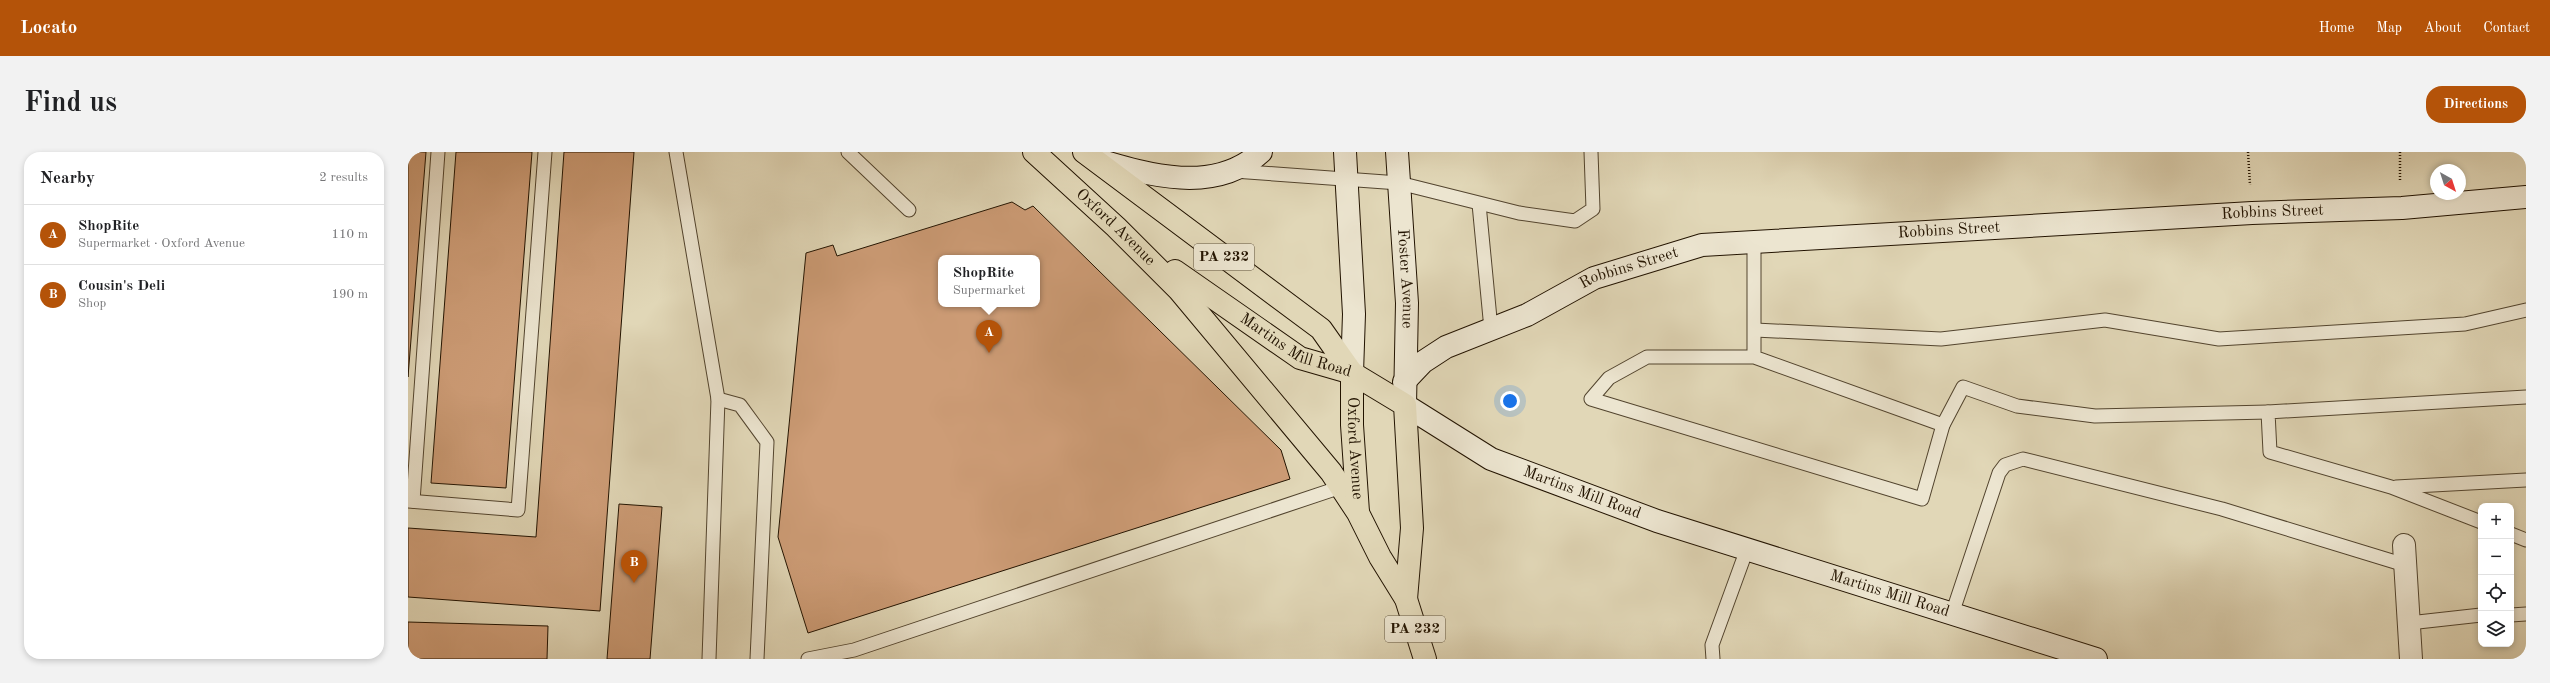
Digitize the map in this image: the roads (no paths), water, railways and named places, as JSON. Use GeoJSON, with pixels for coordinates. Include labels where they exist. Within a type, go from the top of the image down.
{"type":"FeatureCollection","features":[{"type":"Feature","properties":{"kind":"main road","name":"Oxford Avenue"},"geometry":{"type":"LineString","coordinates":[[1034,152],[1116,227],[1179,290],[1301,434],[1341,487],[1358,513],[1380,557],[1406,599],[1425,659]]}},
{"type":"Feature","properties":{"kind":"main road","name":"Oxford Avenue"},"geometry":{"type":"LineString","coordinates":[[1088,155],[1322,329],[1352,373],[1352,424],[1358,513]]}},
{"type":"Feature","properties":{"kind":"main road","name":"Martins Mill Road"},"geometry":{"type":"LineString","coordinates":[[1116,227],[1196,287],[1300,358],[1352,373],[1405,405]]}},
{"type":"Feature","properties":{"kind":"main road","name":"Oxford Avenue"},"geometry":{"type":"LineString","coordinates":[[1405,405],[1412,528],[1406,599]]}},
{"type":"Feature","properties":{"kind":"street"},"geometry":{"type":"LineString","coordinates":[[1088,155],[1149,175],[1193,179],[1230,170],[1246,164],[1261,152]]}},
{"type":"Feature","properties":{"kind":"street"},"geometry":{"type":"LineString","coordinates":[[1345,152],[1354,314],[1352,373]]}},
{"type":"Feature","properties":{"kind":"street","name":"Foster Avenue"},"geometry":{"type":"LineString","coordinates":[[1397,152],[1407,303],[1404,382],[1405,405]]}},
{"type":"Feature","properties":{"kind":"street","name":"Robbins Street"},"geometry":{"type":"LineString","coordinates":[[1404,382],[1433,355],[1491,329],[1527,315],[1594,278],[1702,245],[2252,213],[2402,208],[2526,197]]}},
{"type":"Feature","properties":{"kind":"street","name":"Martins Mill Road"},"geometry":{"type":"LineString","coordinates":[[1405,405],[1492,459],[1657,521],[2096,659]]}},
{"type":"Feature","properties":{"kind":"street"},"geometry":{"type":"LineString","coordinates":[[2405,555],[2411,659]]}},
{"type":"Feature","properties":{"kind":"lane"},"geometry":{"type":"LineString","coordinates":[[438,152],[410,501],[518,510],[545,152]]}},
{"type":"Feature","properties":{"kind":"lane"},"geometry":{"type":"LineString","coordinates":[[676,152],[718,399],[709,659]]}},
{"type":"Feature","properties":{"kind":"lane"},"geometry":{"type":"LineString","coordinates":[[848,152],[909,210]]}},
{"type":"Feature","properties":{"kind":"lane"},"geometry":{"type":"LineString","coordinates":[[1230,170],[1399,183],[1519,214],[1576,221],[1593,209],[1590,152]]}},
{"type":"Feature","properties":{"kind":"lane"},"geometry":{"type":"LineString","coordinates":[[1479,204],[1491,329]]}},
{"type":"Feature","properties":{"kind":"lane"},"geometry":{"type":"LineString","coordinates":[[1754,242],[1754,358]]}},
{"type":"Feature","properties":{"kind":"lane"},"geometry":{"type":"LineString","coordinates":[[1755,330],[1941,339],[2105,320],[2219,339],[2465,324],[2526,310]]}},
{"type":"Feature","properties":{"kind":"lane"},"geometry":{"type":"LineString","coordinates":[[1943,425],[1754,358],[1647,357],[1608,378],[1591,399],[1922,499],[1943,425],[1963,387],[2017,406],[2095,416],[2268,412],[2526,397]]}},
{"type":"Feature","properties":{"kind":"lane"},"geometry":{"type":"LineString","coordinates":[[718,399],[740,405],[767,442],[757,659]]}},
{"type":"Feature","properties":{"kind":"lane"},"geometry":{"type":"LineString","coordinates":[[2268,412],[2270,452],[2392,487],[2478,521]]}},
{"type":"Feature","properties":{"kind":"lane"},"geometry":{"type":"LineString","coordinates":[[1952,614],[1999,473],[2005,465],[2023,459],[2405,555]]}},
{"type":"Feature","properties":{"kind":"lane"},"geometry":{"type":"LineString","coordinates":[[2392,487],[2526,480]]}},
{"type":"Feature","properties":{"kind":"lane"},"geometry":{"type":"LineString","coordinates":[[808,659],[855,654],[1341,487]]}},
{"type":"Feature","properties":{"kind":"lane"},"geometry":{"type":"LineString","coordinates":[[2514,535],[2526,540]]}},
{"type":"Feature","properties":{"kind":"lane"},"geometry":{"type":"LineString","coordinates":[[1713,659],[1712,645],[1747,549]]}},
{"type":"Feature","properties":{"kind":"lane"},"geometry":{"type":"LineString","coordinates":[[2514,615],[2526,614]]}},
{"type":"Feature","properties":{"kind":"lane"},"geometry":{"type":"LineString","coordinates":[[2409,623],[2478,616]]}},
{"type":"Feature","properties":{"kind":"place","name":"ShopRite"},"geometry":{"type":"Point","coordinates":[989,353]}},
{"type":"Feature","properties":{"kind":"place","name":"Cousin's Deli"},"geometry":{"type":"Point","coordinates":[634,583]}}]}
